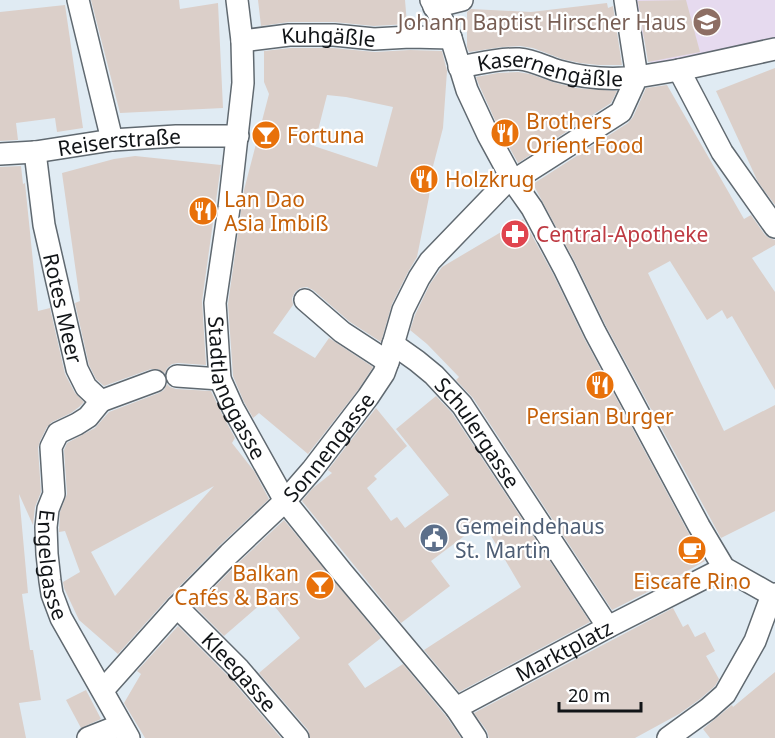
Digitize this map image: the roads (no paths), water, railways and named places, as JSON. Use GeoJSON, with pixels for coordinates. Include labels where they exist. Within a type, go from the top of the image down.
{"type":"FeatureCollection","features":[{"type":"Feature","properties":{"kind":"street"},"geometry":{"type":"LineString","coordinates":[[78,0],[112,140]]}},
{"type":"Feature","properties":{"kind":"street","name":"Stadtlanggasse"},"geometry":{"type":"LineString","coordinates":[[237,0],[242,41],[243,83],[229,208],[215,303],[220,379],[233,408],[285,501],[456,708]]}},
{"type":"Feature","properties":{"kind":"street"},"geometry":{"type":"LineString","coordinates":[[462,0],[440,17],[467,90],[488,135],[512,179],[532,208],[627,393],[724,568],[774,595],[755,641],[725,694],[700,716],[668,738]]}},
{"type":"Feature","properties":{"kind":"street","name":"Kasernengäßle"},"geometry":{"type":"LineString","coordinates":[[459,67],[519,59],[578,75],[616,80],[637,77],[625,0]]}},
{"type":"Feature","properties":{"kind":"street","name":"Kuhgäßle"},"geometry":{"type":"LineString","coordinates":[[242,41],[289,35],[334,35],[374,39],[410,37],[440,17]]}},
{"type":"Feature","properties":{"kind":"street"},"geometry":{"type":"LineString","coordinates":[[637,77],[775,50]]}},
{"type":"Feature","properties":{"kind":"street"},"geometry":{"type":"LineString","coordinates":[[679,70],[722,152],[775,227]]}},
{"type":"Feature","properties":{"kind":"street","name":"Sonnengasse"},"geometry":{"type":"LineString","coordinates":[[103,690],[177,607],[285,501],[368,398],[378,382],[390,353],[403,310],[430,261],[512,179],[621,112],[637,77]]}},
{"type":"Feature","properties":{"kind":"street","name":"Reiserstraße"},"geometry":{"type":"LineString","coordinates":[[0,154],[35,152],[112,140],[176,136],[238,136]]}},
{"type":"Feature","properties":{"kind":"street","name":"Rotes Meer"},"geometry":{"type":"LineString","coordinates":[[35,152],[44,225],[77,369],[86,387],[101,401]]}},
{"type":"Feature","properties":{"kind":"street","name":"Schulergasse"},"geometry":{"type":"LineString","coordinates":[[305,300],[342,332],[390,353],[417,361],[434,375],[462,405],[608,627]]}},
{"type":"Feature","properties":{"kind":"street"},"geometry":{"type":"LineString","coordinates":[[177,376],[220,379]]}},
{"type":"Feature","properties":{"kind":"street"},"geometry":{"type":"LineString","coordinates":[[101,401],[154,381]]}},
{"type":"Feature","properties":{"kind":"street","name":"Engelgasse"},"geometry":{"type":"LineString","coordinates":[[101,401],[88,417],[58,433],[51,447],[54,495],[48,509],[46,527],[52,594],[61,618],[125,732]]}},
{"type":"Feature","properties":{"kind":"street","name":"Marktplatz"},"geometry":{"type":"LineString","coordinates":[[456,708],[724,568]]}},
{"type":"Feature","properties":{"kind":"street","name":"Kleegasse"},"geometry":{"type":"LineString","coordinates":[[177,607],[239,669],[298,738]]}},
{"type":"Feature","properties":{"kind":"street"},"geometry":{"type":"LineString","coordinates":[[456,708],[476,738]]}},
{"type":"Feature","properties":{"kind":"street"},"geometry":{"type":"LineString","coordinates":[[88,738],[125,732]]}},
{"type":"Feature","properties":{"kind":"place","name":"Johann Baptist Hirscher Haus"},"geometry":{"type":"Point","coordinates":[707,22]}},
{"type":"Feature","properties":{"kind":"place","name":"Brothers Orient Food"},"geometry":{"type":"Point","coordinates":[505,133]}},
{"type":"Feature","properties":{"kind":"place","name":"Fortuna"},"geometry":{"type":"Point","coordinates":[266,135]}},
{"type":"Feature","properties":{"kind":"place","name":"Holzkrug"},"geometry":{"type":"Point","coordinates":[424,179]}},
{"type":"Feature","properties":{"kind":"place","name":"Lan Dao Asia Imbiß"},"geometry":{"type":"Point","coordinates":[203,211]}},
{"type":"Feature","properties":{"kind":"place","name":"Central-Apotheke"},"geometry":{"type":"Point","coordinates":[515,234]}},
{"type":"Feature","properties":{"kind":"place","name":"Persian Burger"},"geometry":{"type":"Point","coordinates":[600,385]}},
{"type":"Feature","properties":{"kind":"place","name":"Gemeindehaus St. Martin"},"geometry":{"type":"Point","coordinates":[434,538]}},
{"type":"Feature","properties":{"kind":"place","name":"Eiscafe Rino"},"geometry":{"type":"Point","coordinates":[692,550]}},
{"type":"Feature","properties":{"kind":"place","name":"Balkan Cafés & Bars"},"geometry":{"type":"Point","coordinates":[320,585]}}]}
